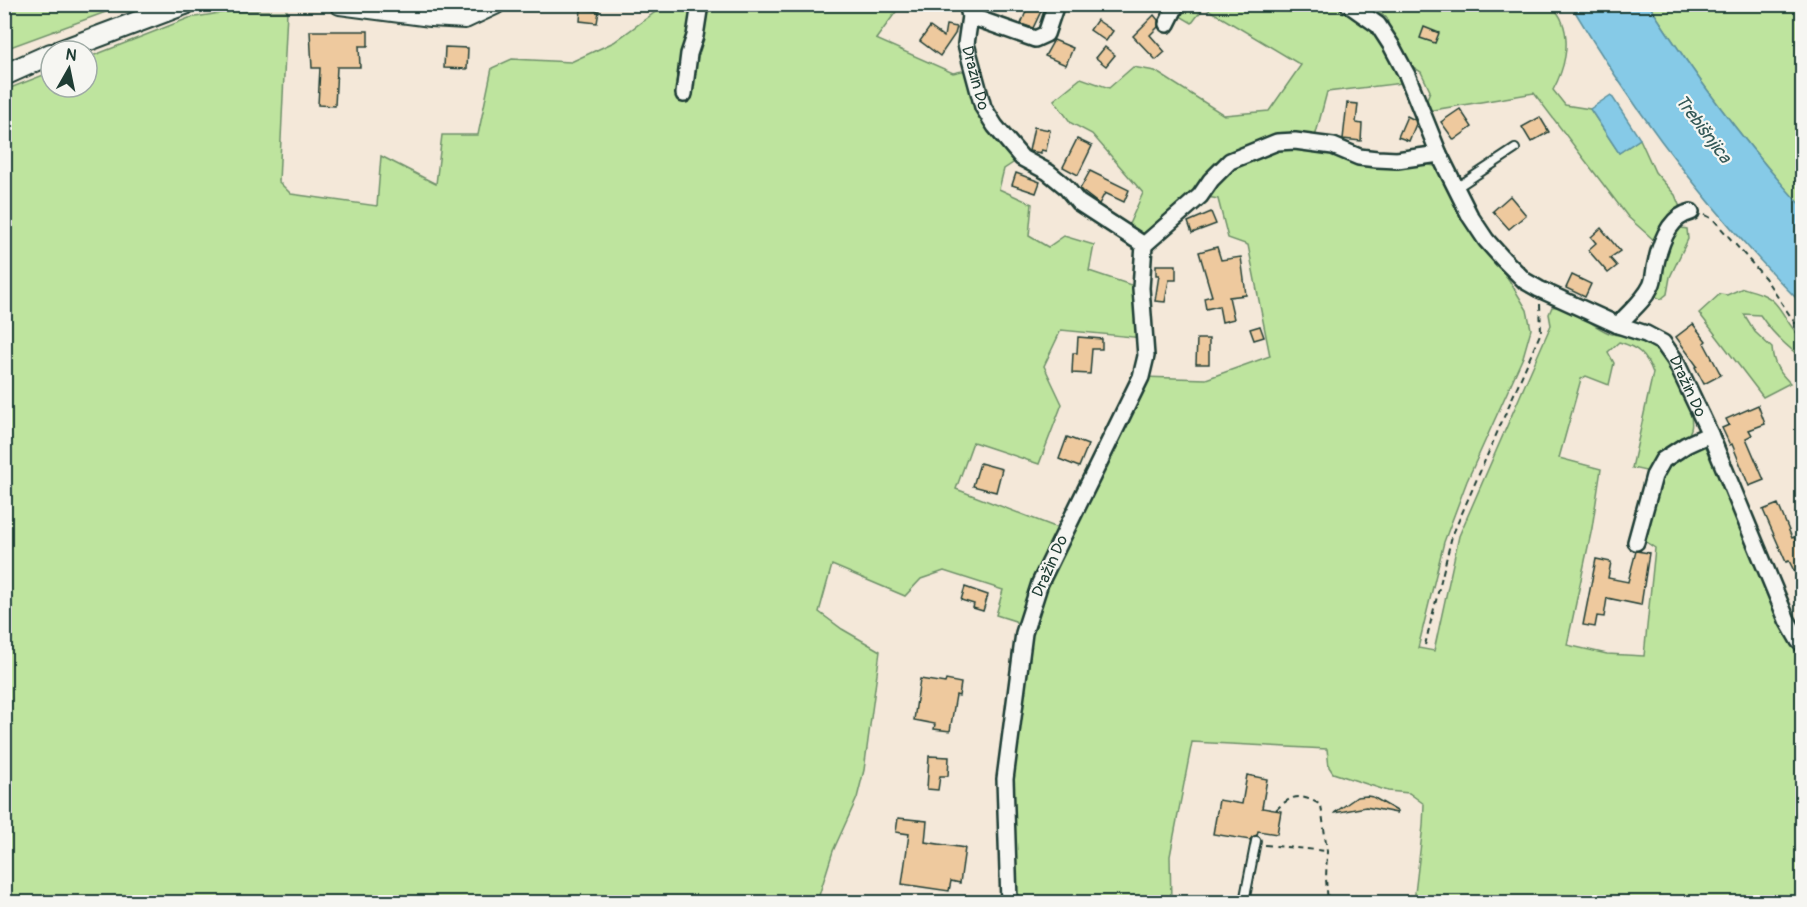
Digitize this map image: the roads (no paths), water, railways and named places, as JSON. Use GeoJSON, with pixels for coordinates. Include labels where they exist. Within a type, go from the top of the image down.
{"type":"FeatureCollection","features":[{"type":"Feature","properties":{"kind":"street"},"geometry":{"type":"LineString","coordinates":[[92,39],[185,4]]}},
{"type":"Feature","properties":{"kind":"street"},"geometry":{"type":"LineString","coordinates":[[340,4],[465,18],[495,4]]}},
{"type":"Feature","properties":{"kind":"street"},"geometry":{"type":"LineString","coordinates":[[684,94],[689,54],[696,36],[700,4]]}},
{"type":"Feature","properties":{"kind":"street","name":"Dražin Do"},"geometry":{"type":"LineString","coordinates":[[1009,903],[1005,778],[1024,633],[1040,583],[1142,377],[1146,356],[1141,288],[1144,245],[1078,202],[1065,186],[1022,158],[995,126],[983,107],[969,56],[966,44],[968,10],[1035,39],[1046,34],[1056,4]]}},
{"type":"Feature","properties":{"kind":"street"},"geometry":{"type":"LineString","coordinates":[[1167,24],[1177,4]]}},
{"type":"Feature","properties":{"kind":"street","name":"Dražin Do"},"geometry":{"type":"LineString","coordinates":[[1348,4],[1378,25],[1391,45],[1407,75],[1439,154],[1470,216],[1486,240],[1525,281],[1618,325],[1646,334],[1663,343],[1676,360],[1710,434],[1786,620],[1803,644]]}},
{"type":"Feature","properties":{"kind":"street"},"geometry":{"type":"LineString","coordinates":[[4,75],[39,59]]}},
{"type":"Feature","properties":{"kind":"street"},"geometry":{"type":"LineString","coordinates":[[1144,245],[1200,196],[1211,180],[1230,161],[1277,142],[1295,141],[1333,146],[1359,157],[1377,159],[1397,160],[1439,154]]}},
{"type":"Feature","properties":{"kind":"street"},"geometry":{"type":"LineString","coordinates":[[1618,325],[1646,296],[1653,283],[1658,256],[1666,233],[1682,214],[1691,212]]}},
{"type":"Feature","properties":{"kind":"street"},"geometry":{"type":"LineString","coordinates":[[1636,542],[1654,476],[1663,460],[1686,445],[1710,434]]}},
{"type":"Feature","properties":{"kind":"lane"},"geometry":{"type":"LineString","coordinates":[[1456,188],[1515,149]]}},
{"type":"Feature","properties":{"kind":"lane"},"geometry":{"type":"LineString","coordinates":[[1244,903],[1256,843]]}},
{"type":"Feature","properties":{"kind":"water","name":"Trebišnjica"},"geometry":{"type":"Polygon","coordinates":[[[1571,5],[1649,5],[1721,109],[1802,207],[1802,304],[1737,235],[1677,162],[1622,85],[1571,5]]]}},
{"type":"Feature","properties":{"kind":"water"},"geometry":{"type":"Polygon","coordinates":[[[1611,95],[1640,139],[1619,153],[1590,109],[1611,95]]]}}]}
